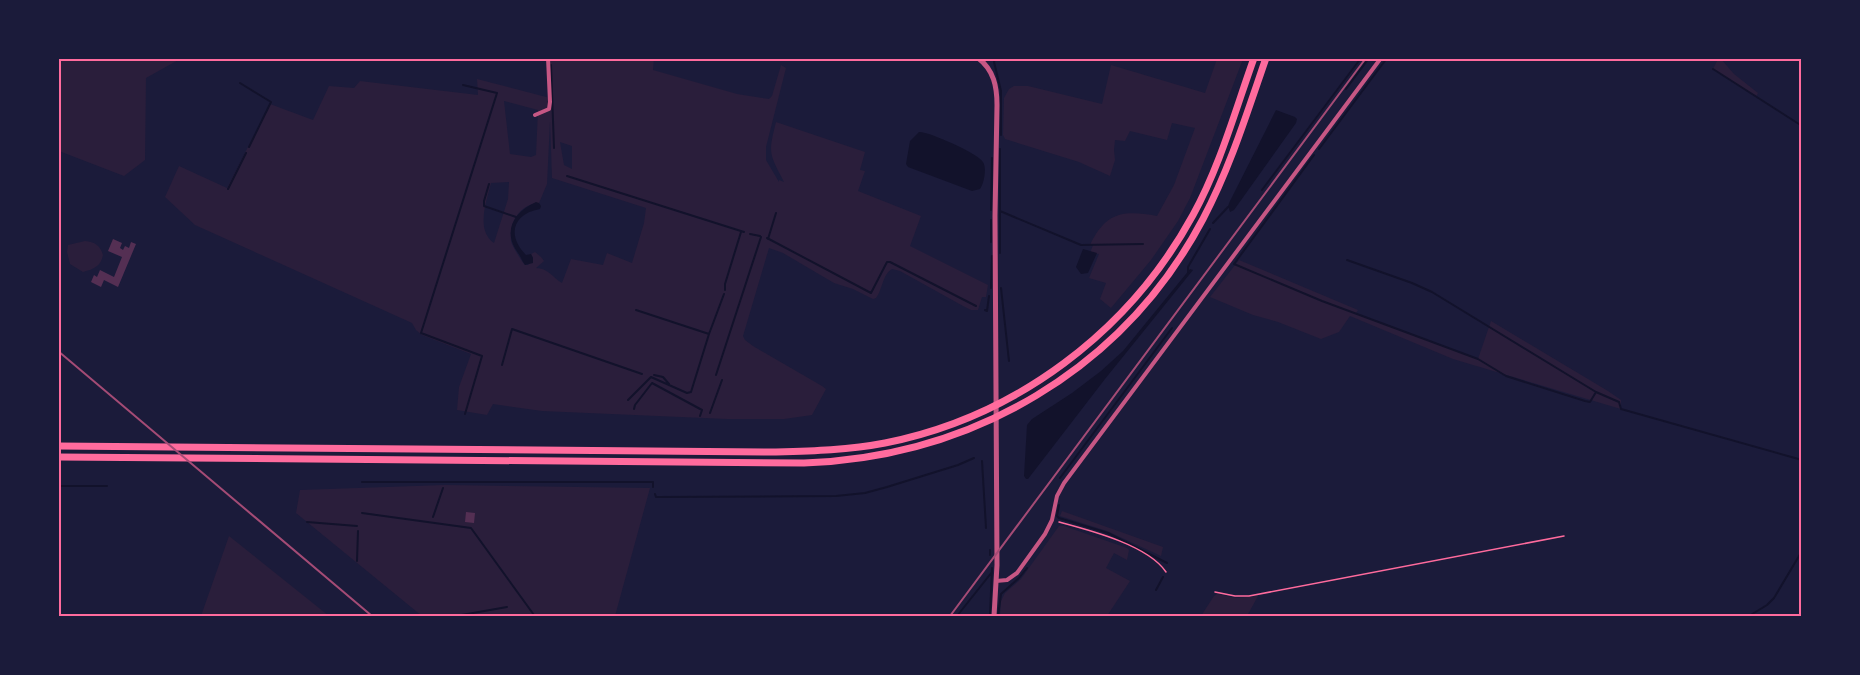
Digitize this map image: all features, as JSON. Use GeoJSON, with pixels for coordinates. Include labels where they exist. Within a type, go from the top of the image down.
{"type":"FeatureCollection","features":[{"type":"Feature","properties":{"kind":"highway"},"geometry":{"type":"LineString","coordinates":[[58,446],[803,452],[885,443],[926,433],[1002,402],[1055,370],[1098,336],[1145,287],[1178,241],[1200,201],[1222,151],[1254,58]]}},
{"type":"Feature","properties":{"kind":"highway"},"geometry":{"type":"LineString","coordinates":[[58,457],[804,463],[887,454],[955,435],[1008,412],[1056,383],[1105,345],[1154,294],[1187,247],[1210,206],[1268,58]]}},
{"type":"Feature","properties":{"kind":"street"},"geometry":{"type":"LineString","coordinates":[[535,115],[549,109],[548,58]]}},
{"type":"Feature","properties":{"kind":"street"},"geometry":{"type":"LineString","coordinates":[[978,58],[991,72],[997,95],[994,616]]}},
{"type":"Feature","properties":{"kind":"street"},"geometry":{"type":"LineString","coordinates":[[996,581],[1007,580],[1017,573],[1045,534],[1052,520],[1057,496],[1068,477],[1381,58]]}},
{"type":"Feature","properties":{"kind":"path"},"geometry":{"type":"LineString","coordinates":[[1052,520],[1123,543],[1153,558],[1166,573]]}},
{"type":"Feature","properties":{"kind":"path"},"geometry":{"type":"LineString","coordinates":[[1215,592],[1249,596],[1564,536]]}},
{"type":"Feature","properties":{"kind":"shaded area"},"geometry":{"type":"Polygon","coordinates":[[[654,58],[653,70],[737,94],[769,99],[772,96],[781,65],[786,68],[766,147],[766,160],[779,182],[779,180],[784,182],[771,153],[776,122],[865,152],[860,170],[865,171],[858,191],[921,216],[910,246],[988,285],[986,297],[982,297],[978,310],[971,310],[900,271],[892,269],[886,275],[876,298],[873,299],[834,283],[783,253],[769,248],[743,336],[753,346],[826,389],[812,415],[784,419],[727,419],[542,411],[493,404],[487,415],[457,410],[459,387],[471,354],[422,335],[412,323],[195,225],[165,197],[179,166],[227,188],[270,104],[313,120],[329,86],[354,88],[360,81],[478,95],[477,79],[550,98],[548,59],[654,58]],[[504,101],[510,154],[531,157],[536,155],[538,110],[504,101]],[[550,121],[547,184],[539,203],[521,210],[512,227],[511,241],[525,265],[528,265],[533,258],[531,254],[535,252],[544,261],[536,268],[547,271],[562,283],[571,259],[603,265],[607,253],[632,263],[646,208],[552,178],[550,121]],[[560,142],[564,165],[572,169],[572,146],[560,142]],[[509,182],[491,183],[485,206],[484,223],[488,237],[494,243],[508,199],[509,182]]]}},
{"type":"Feature","properties":{"kind":"shaded area"},"geometry":{"type":"Polygon","coordinates":[[[58,59],[180,59],[146,78],[145,160],[124,176],[59,151],[58,59]]]}},
{"type":"Feature","properties":{"kind":"shaded area"},"geometry":{"type":"Polygon","coordinates":[[[1217,59],[1243,59],[1190,198],[1178,221],[1151,260],[1111,308],[1100,299],[1106,283],[1089,278],[1099,254],[1090,253],[1093,245],[1090,245],[1102,226],[1117,216],[1134,213],[1157,216],[1174,185],[1195,128],[1172,123],[1167,140],[1130,131],[1125,141],[1115,140],[1115,160],[1110,176],[1079,162],[1005,139],[1003,135],[1004,98],[1009,89],[1014,86],[1028,86],[1102,104],[1111,65],[1205,93],[1217,59]]]}},
{"type":"Feature","properties":{"kind":"shaded area"},"geometry":{"type":"Polygon","coordinates":[[[1718,59],[1721,59],[1734,74],[1758,93],[1756,97],[1713,69],[1718,59]]]}},
{"type":"Feature","properties":{"kind":"shaded area"},"geometry":{"type":"Polygon","coordinates":[[[1276,110],[1295,117],[1296,123],[1234,210],[1230,212],[1228,206],[1230,201],[1276,110]]]}},
{"type":"Feature","properties":{"kind":"shaded area"},"geometry":{"type":"Polygon","coordinates":[[[919,132],[942,139],[979,158],[983,162],[985,172],[980,189],[972,191],[908,167],[906,164],[910,141],[919,132]]]}},
{"type":"Feature","properties":{"kind":"shaded area"},"geometry":{"type":"Polygon","coordinates":[[[536,202],[541,206],[540,209],[523,216],[515,227],[516,240],[520,248],[526,255],[531,254],[533,258],[533,263],[525,265],[513,245],[511,230],[516,217],[536,202]]]}},
{"type":"Feature","properties":{"kind":"shaded area"},"geometry":{"type":"Polygon","coordinates":[[[85,241],[97,245],[103,255],[101,262],[83,272],[70,264],[67,252],[68,245],[85,241]]]}},
{"type":"Feature","properties":{"kind":"shaded area"},"geometry":{"type":"Polygon","coordinates":[[[1083,249],[1097,253],[1088,273],[1081,274],[1076,267],[1083,249]]]}},
{"type":"Feature","properties":{"kind":"shaded area"},"geometry":{"type":"Polygon","coordinates":[[[1239,260],[1358,310],[1356,313],[1478,359],[1491,321],[1608,391],[1621,400],[1621,409],[1453,359],[1350,316],[1339,332],[1321,339],[1210,297],[1239,260]]]}},
{"type":"Feature","properties":{"kind":"shaded area"},"geometry":{"type":"Polygon","coordinates":[[[1190,269],[1193,270],[1026,479],[1024,476],[1027,425],[1032,419],[1101,371],[1123,351],[1190,269]]]}},
{"type":"Feature","properties":{"kind":"shaded area"},"geometry":{"type":"Polygon","coordinates":[[[445,485],[650,488],[615,616],[422,616],[296,513],[300,490],[445,485]]]}},
{"type":"Feature","properties":{"kind":"shaded area"},"geometry":{"type":"Polygon","coordinates":[[[1062,511],[1163,547],[1161,556],[1107,531],[1060,516],[1062,511]]]}},
{"type":"Feature","properties":{"kind":"shaded area"},"geometry":{"type":"Polygon","coordinates":[[[1059,526],[1127,548],[1129,550],[1127,560],[1114,553],[1106,568],[1130,581],[1107,616],[1000,616],[1001,601],[1005,593],[1021,579],[1059,526]]]}},
{"type":"Feature","properties":{"kind":"shaded area"},"geometry":{"type":"Polygon","coordinates":[[[229,536],[329,616],[201,616],[229,536]]]}},
{"type":"Feature","properties":{"kind":"shaded area"},"geometry":{"type":"Polygon","coordinates":[[[1217,594],[1236,598],[1258,596],[1247,616],[1201,616],[1217,594]]]}},
{"type":"Feature","properties":{"kind":"building"},"geometry":{"type":"Polygon","coordinates":[[[113,239],[122,243],[120,248],[123,250],[125,246],[129,248],[131,242],[136,244],[118,287],[104,280],[101,287],[91,282],[94,275],[97,277],[100,270],[114,277],[122,257],[108,251],[113,239]]]}},
{"type":"Feature","properties":{"kind":"building"},"geometry":{"type":"Polygon","coordinates":[[[466,512],[475,513],[474,523],[465,522],[466,512]]]}},
{"type":"Feature","properties":{"kind":"waterway"},"geometry":{"type":"LineString","coordinates":[[1262,190],[1361,58]]}},
{"type":"Feature","properties":{"kind":"waterway"},"geometry":{"type":"LineString","coordinates":[[1346,89],[1369,58]]}},
{"type":"Feature","properties":{"kind":"waterway"},"geometry":{"type":"LineString","coordinates":[[1319,149],[1387,58]]}},
{"type":"Feature","properties":{"kind":"waterway"},"geometry":{"type":"LineString","coordinates":[[995,59],[1001,91],[1001,135]]}},
{"type":"Feature","properties":{"kind":"waterway"},"geometry":{"type":"LineString","coordinates":[[551,65],[554,148]]}},
{"type":"Feature","properties":{"kind":"waterway"},"geometry":{"type":"LineString","coordinates":[[1713,69],[1802,126]]}},
{"type":"Feature","properties":{"kind":"waterway"},"geometry":{"type":"LineString","coordinates":[[240,83],[271,102],[249,147]]}},
{"type":"Feature","properties":{"kind":"waterway"},"geometry":{"type":"LineString","coordinates":[[463,85],[497,93],[421,333],[482,356],[465,414]]}},
{"type":"Feature","properties":{"kind":"waterway"},"geometry":{"type":"LineString","coordinates":[[1000,149],[1000,253]]}},
{"type":"Feature","properties":{"kind":"waterway"},"geometry":{"type":"LineString","coordinates":[[228,189],[246,153]]}},
{"type":"Feature","properties":{"kind":"waterway"},"geometry":{"type":"LineString","coordinates":[[1314,155],[1234,264],[1322,301],[1478,359],[1506,376],[1590,402],[1596,392],[1619,402],[1621,409],[1802,460]]}},
{"type":"Feature","properties":{"kind":"waterway"},"geometry":{"type":"LineString","coordinates":[[991,210],[992,158]]}},
{"type":"Feature","properties":{"kind":"waterway"},"geometry":{"type":"LineString","coordinates":[[567,176],[744,232]]}},
{"type":"Feature","properties":{"kind":"waterway"},"geometry":{"type":"LineString","coordinates":[[489,184],[484,206],[516,217]]}},
{"type":"Feature","properties":{"kind":"waterway"},"geometry":{"type":"LineString","coordinates":[[1213,223],[1228,207]]}},
{"type":"Feature","properties":{"kind":"waterway"},"geometry":{"type":"LineString","coordinates":[[1000,211],[1081,245],[1143,244]]}},
{"type":"Feature","properties":{"kind":"waterway"},"geometry":{"type":"LineString","coordinates":[[768,239],[776,213]]}},
{"type":"Feature","properties":{"kind":"waterway"},"geometry":{"type":"LineString","coordinates":[[991,220],[991,242]]}},
{"type":"Feature","properties":{"kind":"waterway"},"geometry":{"type":"LineString","coordinates":[[1188,272],[1188,267],[1210,229]]}},
{"type":"Feature","properties":{"kind":"waterway"},"geometry":{"type":"LineString","coordinates":[[725,290],[741,232]]}},
{"type":"Feature","properties":{"kind":"waterway"},"geometry":{"type":"LineString","coordinates":[[750,234],[760,236]]}},
{"type":"Feature","properties":{"kind":"waterway"},"geometry":{"type":"LineString","coordinates":[[716,375],[761,237]]}},
{"type":"Feature","properties":{"kind":"waterway"},"geometry":{"type":"LineString","coordinates":[[767,238],[871,293],[887,262],[890,262],[976,306]]}},
{"type":"Feature","properties":{"kind":"waterway"},"geometry":{"type":"LineString","coordinates":[[991,288],[992,256]]}},
{"type":"Feature","properties":{"kind":"waterway"},"geometry":{"type":"LineString","coordinates":[[1347,260],[1432,292],[1596,392]]}},
{"type":"Feature","properties":{"kind":"waterway"},"geometry":{"type":"LineString","coordinates":[[1001,288],[1009,361]]}},
{"type":"Feature","properties":{"kind":"waterway"},"geometry":{"type":"LineString","coordinates":[[709,334],[724,294]]}},
{"type":"Feature","properties":{"kind":"waterway"},"geometry":{"type":"LineString","coordinates":[[985,310],[987,311],[989,296]]}},
{"type":"Feature","properties":{"kind":"waterway"},"geometry":{"type":"LineString","coordinates":[[628,400],[651,377],[687,393],[691,392],[709,334],[636,310]]}},
{"type":"Feature","properties":{"kind":"waterway"},"geometry":{"type":"LineString","coordinates":[[1060,478],[1172,328]]}},
{"type":"Feature","properties":{"kind":"waterway"},"geometry":{"type":"LineString","coordinates":[[502,365],[512,329],[642,374]]}},
{"type":"Feature","properties":{"kind":"waterway"},"geometry":{"type":"LineString","coordinates":[[654,375],[663,377],[669,384]]}},
{"type":"Feature","properties":{"kind":"waterway"},"geometry":{"type":"LineString","coordinates":[[710,413],[722,380]]}},
{"type":"Feature","properties":{"kind":"waterway"},"geometry":{"type":"LineString","coordinates":[[634,409],[652,383],[702,410],[700,416]]}},
{"type":"Feature","properties":{"kind":"waterway"},"geometry":{"type":"LineString","coordinates":[[655,494],[656,497],[836,496],[865,493],[974,458]]}},
{"type":"Feature","properties":{"kind":"waterway"},"geometry":{"type":"LineString","coordinates":[[982,461],[986,528]]}},
{"type":"Feature","properties":{"kind":"waterway"},"geometry":{"type":"LineString","coordinates":[[362,482],[653,482],[653,487]]}},
{"type":"Feature","properties":{"kind":"waterway"},"geometry":{"type":"LineString","coordinates":[[58,486],[107,486]]}},
{"type":"Feature","properties":{"kind":"waterway"},"geometry":{"type":"LineString","coordinates":[[433,517],[443,488]]}},
{"type":"Feature","properties":{"kind":"waterway"},"geometry":{"type":"LineString","coordinates":[[1059,505],[1057,516],[1059,518],[1108,533],[1167,563]]}},
{"type":"Feature","properties":{"kind":"waterway"},"geometry":{"type":"LineString","coordinates":[[362,513],[471,528],[534,615],[538,616]]}},
{"type":"Feature","properties":{"kind":"waterway"},"geometry":{"type":"LineString","coordinates":[[307,522],[357,526]]}},
{"type":"Feature","properties":{"kind":"waterway"},"geometry":{"type":"LineString","coordinates":[[357,561],[358,531]]}},
{"type":"Feature","properties":{"kind":"waterway"},"geometry":{"type":"LineString","coordinates":[[990,550],[990,555]]}},
{"type":"Feature","properties":{"kind":"waterway"},"geometry":{"type":"LineString","coordinates":[[1749,616],[1774,598],[1802,551]]}},
{"type":"Feature","properties":{"kind":"waterway"},"geometry":{"type":"LineString","coordinates":[[990,616],[992,568]]}},
{"type":"Feature","properties":{"kind":"waterway"},"geometry":{"type":"LineString","coordinates":[[998,616],[1001,594],[1027,568]]}},
{"type":"Feature","properties":{"kind":"waterway"},"geometry":{"type":"LineString","coordinates":[[957,616],[992,572]]}},
{"type":"Feature","properties":{"kind":"waterway"},"geometry":{"type":"LineString","coordinates":[[1156,590],[1163,577]]}},
{"type":"Feature","properties":{"kind":"waterway"},"geometry":{"type":"LineString","coordinates":[[456,616],[507,607]]}},
{"type":"Feature","properties":{"kind":"railway"},"geometry":{"type":"LineString","coordinates":[[950,616],[1366,58]]}},
{"type":"Feature","properties":{"kind":"railway"},"geometry":{"type":"LineString","coordinates":[[58,351],[372,616]]}}]}
